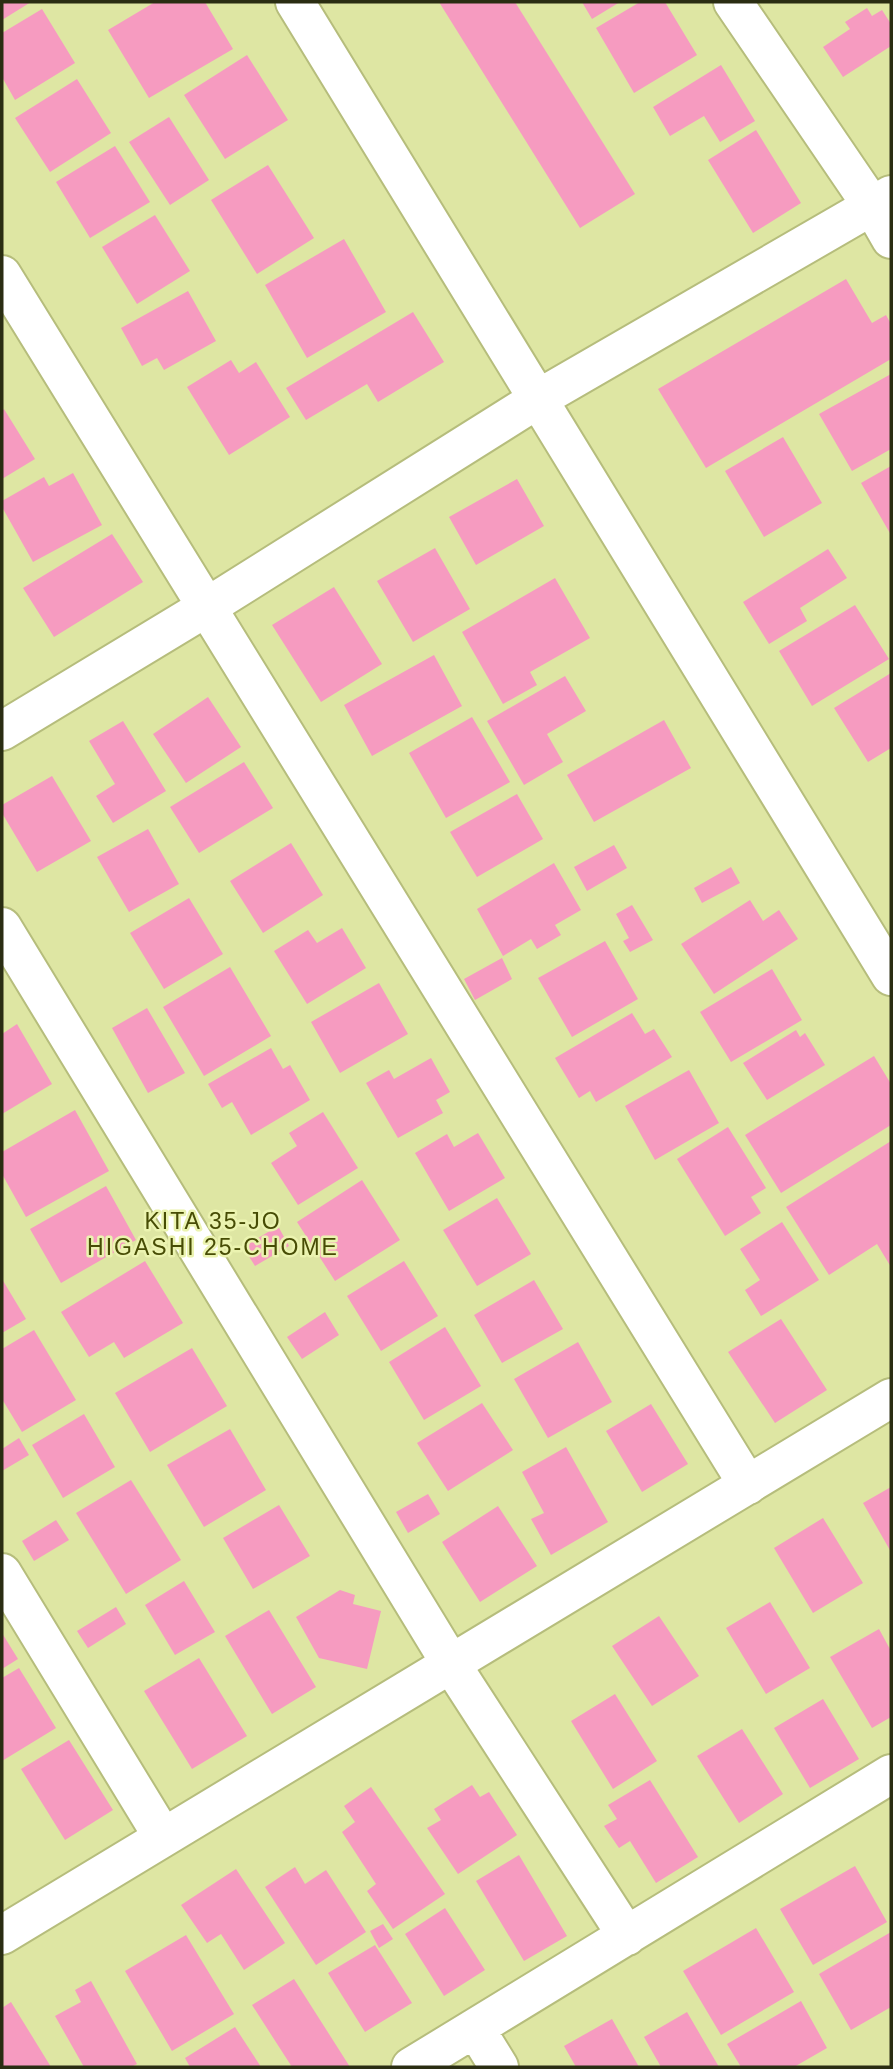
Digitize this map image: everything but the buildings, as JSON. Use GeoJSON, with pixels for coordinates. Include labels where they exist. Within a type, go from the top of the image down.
{"type":"FeatureCollection","features":[{"type":"Feature","properties":{"kind":"street"},"geometry":{"type":"LineString","coordinates":[[295,2],[891,976]]}},
{"type":"Feature","properties":{"kind":"street"},"geometry":{"type":"LineString","coordinates":[[2,731],[207,607],[538,399],[885,213],[733,2]]}},
{"type":"Feature","properties":{"kind":"street"},"geometry":{"type":"LineString","coordinates":[[2,275],[748,1485]]}},
{"type":"Feature","properties":{"kind":"street"},"geometry":{"type":"LineString","coordinates":[[2,927],[451,1664],[627,1936]]}},
{"type":"Feature","properties":{"kind":"street"},"geometry":{"type":"LineString","coordinates":[[2,1935],[891,1398]]}},
{"type":"Feature","properties":{"kind":"street"},"geometry":{"type":"LineString","coordinates":[[2,1573],[163,1837]]}},
{"type":"Feature","properties":{"kind":"street"},"geometry":{"type":"LineString","coordinates":[[411,2067],[891,1774]]}},
{"type":"Feature","properties":{"kind":"street"},"geometry":{"type":"LineString","coordinates":[[475,2028],[499,2067]]}},
{"type":"Feature","properties":{"kind":"district","name":"KITA 35-JO HIGASHI 25-CHOME"},"geometry":{"type":"Point","coordinates":[213,1234]}}]}
